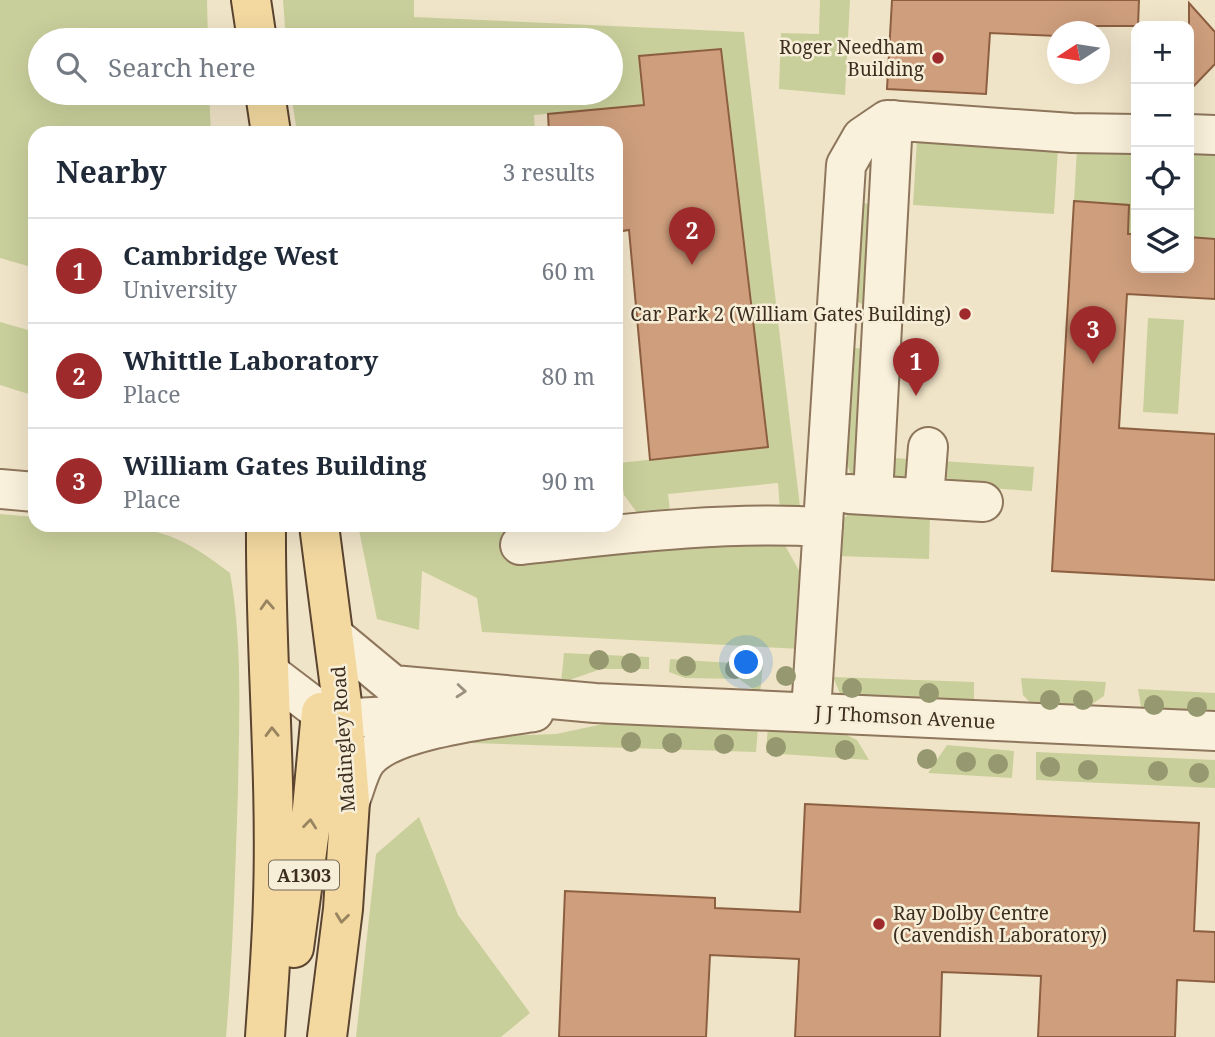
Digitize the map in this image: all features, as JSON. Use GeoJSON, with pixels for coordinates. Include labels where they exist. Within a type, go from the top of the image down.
{"type":"FeatureCollection","features":[{"type":"Feature","properties":{"kind":"main road"},"geometry":{"type":"LineString","coordinates":[[250,28],[251,0]]}},
{"type":"Feature","properties":{"kind":"main road"},"geometry":{"type":"LineString","coordinates":[[251,0],[255,28]]}},
{"type":"Feature","properties":{"kind":"main road"},"geometry":{"type":"LineString","coordinates":[[249,126],[250,105]]}},
{"type":"Feature","properties":{"kind":"main road"},"geometry":{"type":"LineString","coordinates":[[267,105],[270,126]]}},
{"type":"Feature","properties":{"kind":"main road","name":"A1303"},"geometry":{"type":"LineString","coordinates":[[265,1037],[274,898],[266,532]]}},
{"type":"Feature","properties":{"kind":"main road","name":"Madingley Road"},"geometry":{"type":"LineString","coordinates":[[320,532],[334,636],[336,710],[350,800],[343,909],[327,1037]]}},
{"type":"Feature","properties":{"kind":"main road","name":"A1303"},"geometry":{"type":"LineString","coordinates":[[281,1037],[310,830],[336,710]]}},
{"type":"Feature","properties":{"kind":"street"},"geometry":{"type":"LineString","coordinates":[[811,712],[846,165],[862,137],[887,120],[1072,133],[1131,134]]}},
{"type":"Feature","properties":{"kind":"street"},"geometry":{"type":"LineString","coordinates":[[873,495],[893,120]]}},
{"type":"Feature","properties":{"kind":"street"},"geometry":{"type":"LineString","coordinates":[[1194,134],[1215,135]]}},
{"type":"Feature","properties":{"kind":"street"},"geometry":{"type":"LineString","coordinates":[[520,545],[665,530],[786,525],[873,495],[952,499],[940,448]]}},
{"type":"Feature","properties":{"kind":"street"},"geometry":{"type":"LineString","coordinates":[[0,489],[28,491]]}},
{"type":"Feature","properties":{"kind":"street"},"geometry":{"type":"LineString","coordinates":[[334,636],[393,685]]}},
{"type":"Feature","properties":{"kind":"street"},"geometry":{"type":"LineString","coordinates":[[271,674],[353,718],[490,718]]}},
{"type":"Feature","properties":{"kind":"street"},"geometry":{"type":"LineString","coordinates":[[336,710],[393,685],[594,704]]}},
{"type":"Feature","properties":{"kind":"street"},"geometry":{"type":"LineString","coordinates":[[350,800],[366,760],[395,740],[490,718],[594,704]]}},
{"type":"Feature","properties":{"kind":"street","name":"J J Thomson Avenue"},"geometry":{"type":"LineString","coordinates":[[594,704],[1215,731]]}},
{"type":"Feature","properties":{"kind":"green space"},"geometry":{"type":"Polygon","coordinates":[[[0,0],[207,0],[208,28],[28,28],[28,105],[210,105],[211,126],[28,126],[28,266],[0,258],[0,0]]]}},
{"type":"Feature","properties":{"kind":"green space"},"geometry":{"type":"Polygon","coordinates":[[[283,0],[414,0],[414,17],[744,32],[800,507],[780,510],[778,483],[668,494],[671,520],[641,518],[624,495],[623,463],[768,447],[721,49],[640,56],[644,105],[534,115],[535,126],[296,126],[293,105],[623,105],[623,28],[285,28],[283,0]]]}},
{"type":"Feature","properties":{"kind":"green space"},"geometry":{"type":"Polygon","coordinates":[[[820,0],[850,0],[845,95],[779,89],[781,33],[819,34],[820,0]]]}},
{"type":"Feature","properties":{"kind":"green space"},"geometry":{"type":"Polygon","coordinates":[[[917,139],[1058,148],[1054,214],[913,205],[917,139]]]}},
{"type":"Feature","properties":{"kind":"green space"},"geometry":{"type":"Polygon","coordinates":[[[1077,149],[1131,152],[1131,234],[1128,234],[1128,205],[1074,201],[1077,149]]]}},
{"type":"Feature","properties":{"kind":"green space"},"geometry":{"type":"Polygon","coordinates":[[[1194,154],[1215,155],[1215,239],[1194,237],[1194,154]]]}},
{"type":"Feature","properties":{"kind":"green space"},"geometry":{"type":"Polygon","coordinates":[[[856,203],[877,204],[872,309],[856,301],[856,203]]]}},
{"type":"Feature","properties":{"kind":"green space"},"geometry":{"type":"Polygon","coordinates":[[[1148,318],[1184,320],[1178,414],[1143,412],[1148,318]]]}},
{"type":"Feature","properties":{"kind":"green space"},"geometry":{"type":"Polygon","coordinates":[[[0,322],[28,330],[28,394],[0,385],[0,322]]]}},
{"type":"Feature","properties":{"kind":"green space"},"geometry":{"type":"Polygon","coordinates":[[[853,348],[870,349],[864,456],[1034,467],[1032,491],[871,480],[851,475],[843,453],[853,348]]]}},
{"type":"Feature","properties":{"kind":"green space"},"geometry":{"type":"Polygon","coordinates":[[[854,508],[930,514],[929,559],[836,556],[838,525],[854,508]]]}},
{"type":"Feature","properties":{"kind":"green space"},"geometry":{"type":"Polygon","coordinates":[[[0,514],[28,516],[28,532],[156,532],[170,536],[205,555],[230,573],[234,600],[239,655],[238,792],[226,1037],[0,1037],[0,514]]]}},
{"type":"Feature","properties":{"kind":"green space"},"geometry":{"type":"Polygon","coordinates":[[[359,532],[519,532],[503,536],[505,560],[657,546],[782,540],[806,583],[801,649],[482,632],[477,598],[422,571],[419,630],[377,619],[359,532]]]}},
{"type":"Feature","properties":{"kind":"green space"},"geometry":{"type":"Polygon","coordinates":[[[564,653],[649,657],[649,669],[601,669],[561,683],[564,653]]]}},
{"type":"Feature","properties":{"kind":"green space"},"geometry":{"type":"Polygon","coordinates":[[[670,659],[763,665],[760,694],[739,679],[685,678],[669,672],[670,659]]]}},
{"type":"Feature","properties":{"kind":"green space"},"geometry":{"type":"Polygon","coordinates":[[[833,677],[974,682],[974,708],[841,696],[833,677]]]}},
{"type":"Feature","properties":{"kind":"green space"},"geometry":{"type":"Polygon","coordinates":[[[1021,678],[1106,682],[1104,696],[1083,710],[1037,710],[1023,695],[1021,678]]]}},
{"type":"Feature","properties":{"kind":"green space"},"geometry":{"type":"Polygon","coordinates":[[[1138,689],[1215,693],[1215,723],[1159,721],[1141,707],[1138,689]]]}},
{"type":"Feature","properties":{"kind":"green space"},"geometry":{"type":"Polygon","coordinates":[[[608,723],[758,728],[756,752],[471,743],[410,749],[427,739],[556,734],[608,723]]]}},
{"type":"Feature","properties":{"kind":"green space"},"geometry":{"type":"Polygon","coordinates":[[[768,725],[834,729],[857,740],[869,760],[766,753],[768,725]]]}},
{"type":"Feature","properties":{"kind":"green space"},"geometry":{"type":"Polygon","coordinates":[[[947,745],[1014,751],[1012,778],[928,773],[947,745]]]}},
{"type":"Feature","properties":{"kind":"green space"},"geometry":{"type":"Polygon","coordinates":[[[1036,752],[1215,760],[1215,788],[1036,780],[1036,752]]]}},
{"type":"Feature","properties":{"kind":"green space"},"geometry":{"type":"Polygon","coordinates":[[[419,817],[458,915],[530,1013],[501,1037],[356,1037],[376,854],[419,817]]]}},
{"type":"Feature","properties":{"kind":"building","name":"Roger Needham Building"},"geometry":{"type":"Polygon","coordinates":[[[892,0],[1139,0],[1138,21],[1131,21],[1131,26],[1110,26],[1110,21],[1047,21],[1047,36],[990,33],[986,94],[887,89],[892,0]]]}},
{"type":"Feature","properties":{"kind":"building"},"geometry":{"type":"Polygon","coordinates":[[[1189,3],[1215,32],[1215,64],[1194,86],[1194,21],[1189,21],[1189,3]]]}},
{"type":"Feature","properties":{"kind":"building"},"geometry":{"type":"Polygon","coordinates":[[[721,49],[768,447],[650,460],[629,230],[623,231],[623,126],[549,126],[548,114],[644,105],[639,56],[721,49]]]}},
{"type":"Feature","properties":{"kind":"building"},"geometry":{"type":"Polygon","coordinates":[[[1074,201],[1129,205],[1131,273],[1194,273],[1194,237],[1215,239],[1215,299],[1127,294],[1119,428],[1215,434],[1215,580],[1052,571],[1074,201]]]}},
{"type":"Feature","properties":{"kind":"building","name":"Ray Dolby Centre (Cavendish Laboratory)"},"geometry":{"type":"Polygon","coordinates":[[[805,804],[1199,823],[1194,931],[1215,932],[1215,982],[1177,980],[1175,1037],[1038,1037],[1041,976],[942,972],[940,1037],[795,1037],[799,959],[710,955],[706,1037],[559,1037],[565,891],[715,898],[715,908],[800,912],[805,804]]]}},
{"type":"Feature","properties":{"kind":"place","name":"Roger Needham Building"},"geometry":{"type":"Point","coordinates":[938,58]}},
{"type":"Feature","properties":{"kind":"place","name":"Whittle Laboratory"},"geometry":{"type":"Point","coordinates":[692,265]}},
{"type":"Feature","properties":{"kind":"place","name":"Car Park 2 (William Gates Building)"},"geometry":{"type":"Point","coordinates":[965,314]}},
{"type":"Feature","properties":{"kind":"place","name":"William Gates Building"},"geometry":{"type":"Point","coordinates":[1093,364]}},
{"type":"Feature","properties":{"kind":"place","name":"Cambridge West"},"geometry":{"type":"Point","coordinates":[916,396]}},
{"type":"Feature","properties":{"kind":"place","name":"Ray Dolby Centre (Cavendish Laboratory)"},"geometry":{"type":"Point","coordinates":[879,924]}}]}
